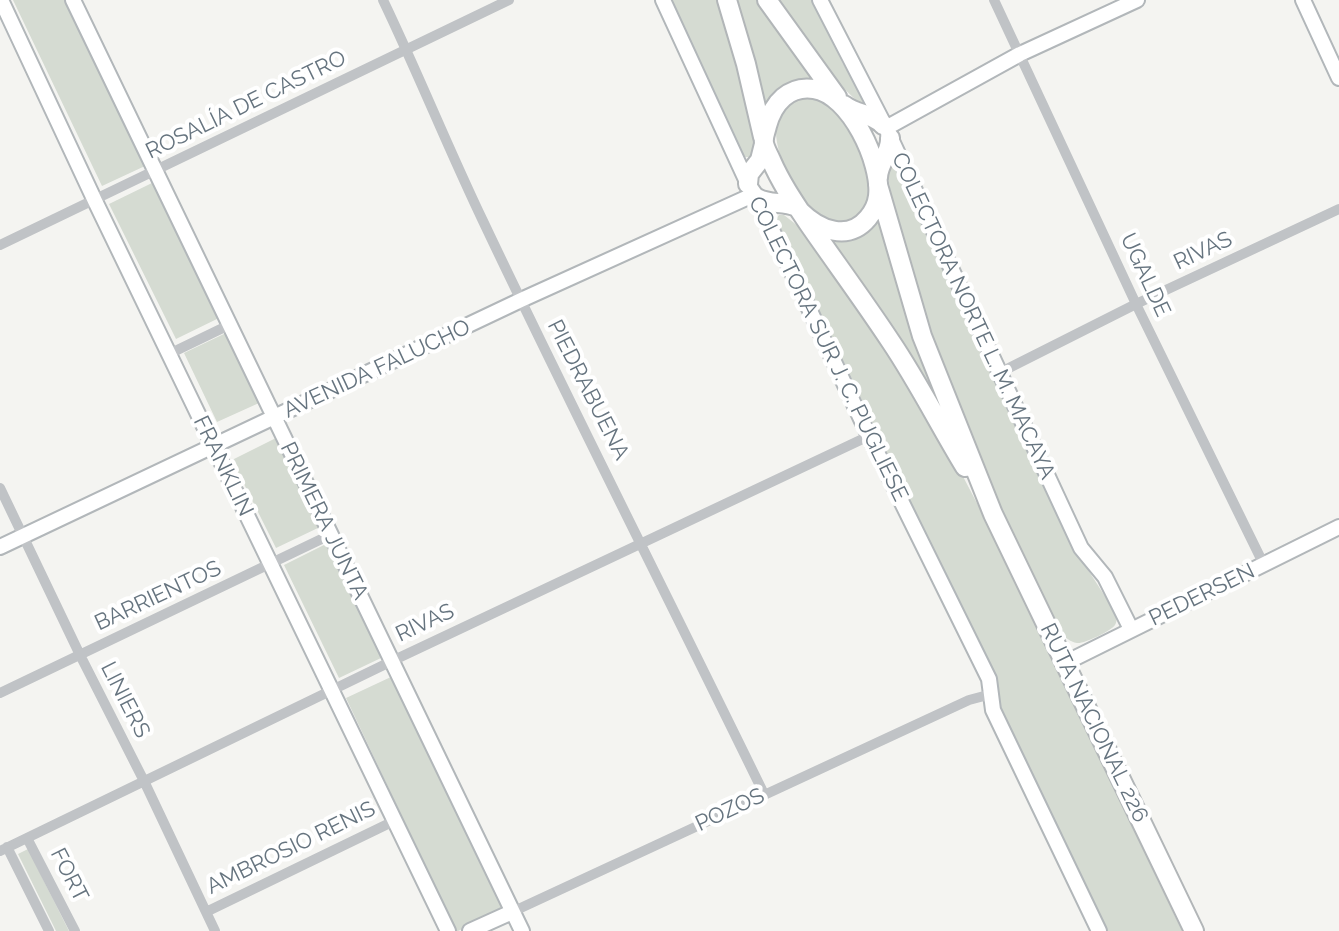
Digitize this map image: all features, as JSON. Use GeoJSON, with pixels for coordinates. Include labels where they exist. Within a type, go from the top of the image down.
{"type":"FeatureCollection","features":[{"type":"Feature","properties":{"kind":"highway","name":"RUTA NACIONAL 226"},"geometry":{"type":"LineString","coordinates":[[727,0],[764,141],[781,182],[908,367],[993,514]]}},
{"type":"Feature","properties":{"kind":"highway","name":"RUTA NACIONAL 226"},"geometry":{"type":"LineString","coordinates":[[767,0],[860,132],[874,166],[922,336],[993,514],[1194,931]]}},
{"type":"Feature","properties":{"kind":"highway"},"geometry":{"type":"LineString","coordinates":[[798,209],[781,203],[764,202],[753,192],[749,174],[760,160],[773,108],[792,91],[816,89],[851,111],[875,118],[886,131],[890,146],[880,165],[878,183]]}},
{"type":"Feature","properties":{"kind":"highway","name":"RUTA NACIONAL 226"},"geometry":{"type":"LineString","coordinates":[[798,209],[811,222],[828,230],[842,232],[855,229],[874,209],[878,183]]}},
{"type":"Feature","properties":{"kind":"main road","name":"FRANKLIN"},"geometry":{"type":"LineString","coordinates":[[1,0],[448,931]]}},
{"type":"Feature","properties":{"kind":"main road","name":"PRIMERA JUNTA"},"geometry":{"type":"LineString","coordinates":[[73,0],[522,931]]}},
{"type":"Feature","properties":{"kind":"main road","name":"COLECTORA SUR J. C. PUGLIESE"},"geometry":{"type":"LineString","coordinates":[[663,0],[869,436],[989,679],[993,710],[1099,931]]}},
{"type":"Feature","properties":{"kind":"main road","name":"COLECTORA NORTE L. M. MACAYA"},"geometry":{"type":"LineString","coordinates":[[820,0],[886,131],[1081,548],[1105,577],[1131,629]]}},
{"type":"Feature","properties":{"kind":"main road"},"geometry":{"type":"LineString","coordinates":[[886,131],[1020,54],[1137,0]]}},
{"type":"Feature","properties":{"kind":"main road"},"geometry":{"type":"LineString","coordinates":[[1303,0],[1339,78]]}},
{"type":"Feature","properties":{"kind":"main road","name":"AVENIDA FALUCHO"},"geometry":{"type":"LineString","coordinates":[[0,547],[753,192]]}},
{"type":"Feature","properties":{"kind":"main road","name":"PEDERSEN"},"geometry":{"type":"LineString","coordinates":[[1065,663],[1339,527]]}},
{"type":"Feature","properties":{"kind":"main road","name":"POZOS"},"geometry":{"type":"LineString","coordinates":[[470,931],[512,912]]}},
{"type":"Feature","properties":{"kind":"street","name":"PIEDRABUENA"},"geometry":{"type":"LineString","coordinates":[[383,0],[481,217],[764,794]]}},
{"type":"Feature","properties":{"kind":"street","name":"ROSALÍA DE CASTRO"},"geometry":{"type":"LineString","coordinates":[[0,245],[509,0]]}},
{"type":"Feature","properties":{"kind":"street","name":"UGALDE"},"geometry":{"type":"LineString","coordinates":[[994,0],[1136,304],[1264,565]]}},
{"type":"Feature","properties":{"kind":"street","name":"RIVAS"},"geometry":{"type":"LineString","coordinates":[[999,373],[1136,304],[1339,209]]}},
{"type":"Feature","properties":{"kind":"street"},"geometry":{"type":"LineString","coordinates":[[169,354],[229,325]]}},
{"type":"Feature","properties":{"kind":"street","name":"RIVAS"},"geometry":{"type":"LineString","coordinates":[[4,849],[392,661],[869,436]]}},
{"type":"Feature","properties":{"kind":"street","name":"LINIERS"},"geometry":{"type":"LineString","coordinates":[[0,488],[215,931]]}},
{"type":"Feature","properties":{"kind":"street","name":"BARRIENTOS"},"geometry":{"type":"LineString","coordinates":[[0,693],[332,534]]}},
{"type":"Feature","properties":{"kind":"street","name":"POZOS"},"geometry":{"type":"LineString","coordinates":[[512,912],[969,700],[984,696],[991,699]]}},
{"type":"Feature","properties":{"kind":"street","name":"AMBROSIO RENIS"},"geometry":{"type":"LineString","coordinates":[[206,912],[394,821]]}},
{"type":"Feature","properties":{"kind":"street","name":"FORT"},"geometry":{"type":"LineString","coordinates":[[27,838],[75,931]]}},
{"type":"Feature","properties":{"kind":"street","name":"FORT"},"geometry":{"type":"LineString","coordinates":[[4,849],[49,931]]}},
{"type":"Feature","properties":{"kind":"shaded area"},"geometry":{"type":"Polygon","coordinates":[[[13,0],[65,0],[145,166],[102,186],[13,0]]]}},
{"type":"Feature","properties":{"kind":"shaded area"},"geometry":{"type":"Polygon","coordinates":[[[669,0],[721,0],[756,132],[754,153],[750,157],[742,153],[669,0]]]}},
{"type":"Feature","properties":{"kind":"shaded area"},"geometry":{"type":"Polygon","coordinates":[[[735,0],[759,0],[817,80],[780,91],[763,110],[735,0]]]}},
{"type":"Feature","properties":{"kind":"shaded area"},"geometry":{"type":"Polygon","coordinates":[[[772,0],[812,0],[865,105],[860,104],[831,76],[772,0]]]}},
{"type":"Feature","properties":{"kind":"shaded area"},"geometry":{"type":"Polygon","coordinates":[[[810,97],[827,103],[841,117],[866,167],[868,201],[862,214],[848,222],[827,221],[809,209],[792,182],[779,152],[777,123],[782,111],[793,102],[810,97]]]}},
{"type":"Feature","properties":{"kind":"shaded area"},"geometry":{"type":"Polygon","coordinates":[[[895,162],[1076,551],[1115,612],[1115,625],[1091,639],[1074,642],[1060,632],[996,498],[937,361],[897,230],[888,177],[890,163],[895,162]]]}},
{"type":"Feature","properties":{"kind":"shaded area"},"geometry":{"type":"Polygon","coordinates":[[[152,183],[219,318],[176,339],[109,204],[152,183]]]}},
{"type":"Feature","properties":{"kind":"shaded area"},"geometry":{"type":"Polygon","coordinates":[[[882,213],[956,438],[827,239],[859,235],[882,213]]]}},
{"type":"Feature","properties":{"kind":"shaded area"},"geometry":{"type":"Polygon","coordinates":[[[784,215],[803,230],[846,285],[957,465],[1004,555],[1182,931],[1107,931],[1001,710],[992,672],[782,233],[776,219],[784,215]]]}},
{"type":"Feature","properties":{"kind":"shaded area"},"geometry":{"type":"Polygon","coordinates":[[[226,333],[259,403],[217,422],[184,353],[226,333]]]}},
{"type":"Feature","properties":{"kind":"shaded area"},"geometry":{"type":"Polygon","coordinates":[[[276,438],[320,527],[276,548],[232,460],[276,438]]]}},
{"type":"Feature","properties":{"kind":"shaded area"},"geometry":{"type":"Polygon","coordinates":[[[326,544],[381,658],[339,678],[284,565],[326,544]]]}},
{"type":"Feature","properties":{"kind":"shaded area"},"geometry":{"type":"Polygon","coordinates":[[[393,676],[504,910],[458,931],[346,698],[393,676]]]}},
{"type":"Feature","properties":{"kind":"shaded area"},"geometry":{"type":"Polygon","coordinates":[[[28,849],[69,931],[56,931],[18,854],[28,849]]]}}]}
